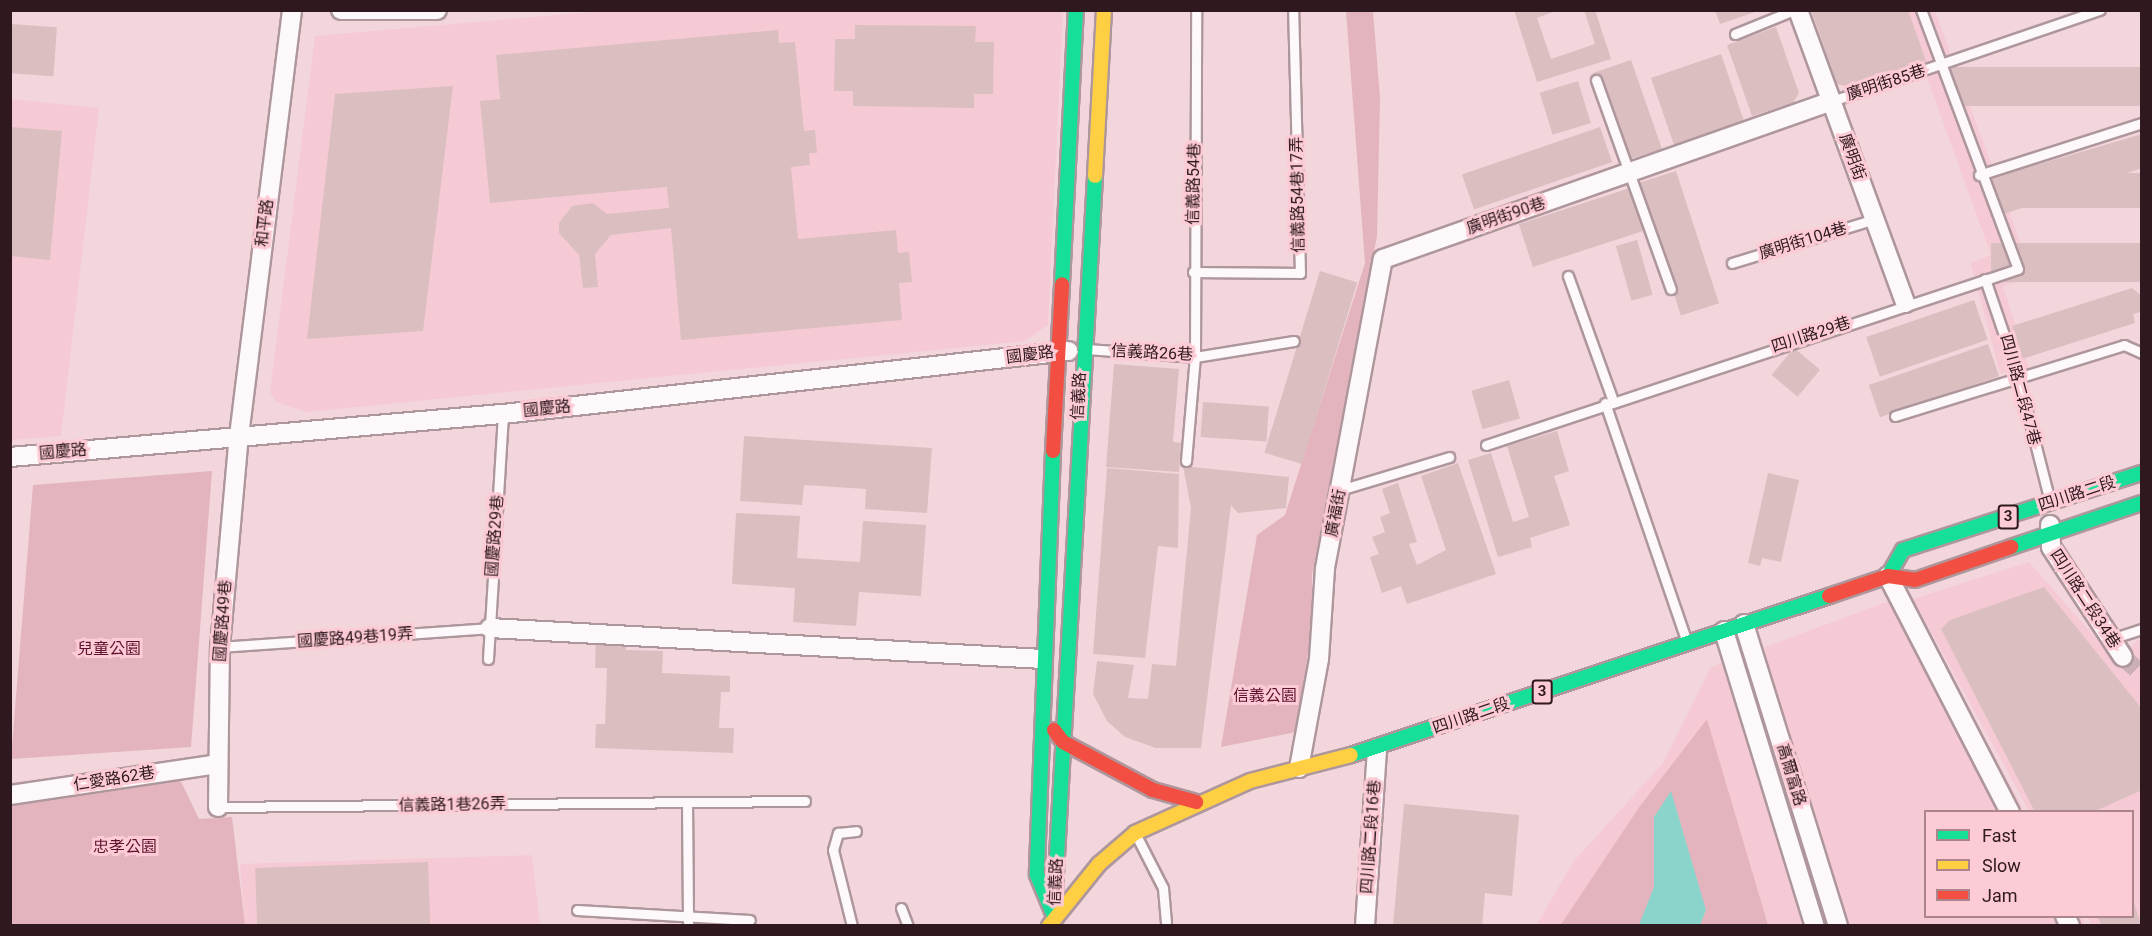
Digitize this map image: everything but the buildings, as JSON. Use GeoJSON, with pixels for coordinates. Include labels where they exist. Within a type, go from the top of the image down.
{"type":"FeatureCollection","features":[{"type":"Feature","properties":{"kind":"street","name":"和平路"},"geometry":{"type":"LineString","coordinates":[[239,436],[292,10]]}},
{"type":"Feature","properties":{"kind":"street"},"geometry":{"type":"LineString","coordinates":[[341,10],[437,10]]}},
{"type":"Feature","properties":{"kind":"street","name":"信義路"},"geometry":{"type":"LineString","coordinates":[[1051,921],[1037,875],[1040,696],[1055,353],[1076,10]]}},
{"type":"Feature","properties":{"kind":"street","name":"信義路"},"geometry":{"type":"LineString","coordinates":[[1051,921],[1063,742],[1082,348],[1104,10]]}},
{"type":"Feature","properties":{"kind":"street","name":"廣明街"},"geometry":{"type":"LineString","coordinates":[[1796,10],[1832,101],[1905,303]]}},
{"type":"Feature","properties":{"kind":"street","name":"廣明街90巷"},"geometry":{"type":"LineString","coordinates":[[1383,259],[1832,101]]}},
{"type":"Feature","properties":{"kind":"street","name":"廣福街"},"geometry":{"type":"LineString","coordinates":[[1299,768],[1309,732],[1325,568],[1383,259]]}},
{"type":"Feature","properties":{"kind":"street","name":"國慶路"},"geometry":{"type":"LineString","coordinates":[[10,457],[503,414],[1055,353],[1082,348]]}},
{"type":"Feature","properties":{"kind":"street","name":"國慶路49巷"},"geometry":{"type":"LineString","coordinates":[[218,807],[220,647],[239,436]]}},
{"type":"Feature","properties":{"kind":"street","name":"四川路二段"},"geometry":{"type":"LineString","coordinates":[[1888,576],[1903,550],[2142,472]]}},
{"type":"Feature","properties":{"kind":"street","name":"四川路二段34巷"},"geometry":{"type":"LineString","coordinates":[[2050,503],[2051,547],[2123,657]]}},
{"type":"Feature","properties":{"kind":"street","name":"四川路二段"},"geometry":{"type":"LineString","coordinates":[[1051,921],[1099,864],[1135,833],[1196,802],[1299,768],[1377,748],[1888,576],[1915,580],[2142,503]]}},
{"type":"Feature","properties":{"kind":"street"},"geometry":{"type":"LineString","coordinates":[[1888,576],[2009,810]]}},
{"type":"Feature","properties":{"kind":"street","name":"高爾富路"},"geometry":{"type":"LineString","coordinates":[[1744,624],[1838,926]]}},
{"type":"Feature","properties":{"kind":"street"},"geometry":{"type":"LineString","coordinates":[[490,628],[1042,659]]}},
{"type":"Feature","properties":{"kind":"street","name":"高爾富路"},"geometry":{"type":"LineString","coordinates":[[1724,631],[1815,926]]}},
{"type":"Feature","properties":{"kind":"street"},"geometry":{"type":"LineString","coordinates":[[1040,696],[1063,742],[1153,790],[1196,802]]}},
{"type":"Feature","properties":{"kind":"street","name":"四川路二段16巷"},"geometry":{"type":"LineString","coordinates":[[1365,926],[1377,748]]}},
{"type":"Feature","properties":{"kind":"street","name":"仁愛路62巷"},"geometry":{"type":"LineString","coordinates":[[10,795],[217,764]]}},
{"type":"Feature","properties":{"kind":"lane","name":"信義路54巷"},"geometry":{"type":"LineString","coordinates":[[1186,461],[1195,357],[1193,272],[1196,10]]}},
{"type":"Feature","properties":{"kind":"lane","name":"信義路54巷17弄"},"geometry":{"type":"LineString","coordinates":[[1193,272],[1300,273],[1293,10]]}},
{"type":"Feature","properties":{"kind":"lane"},"geometry":{"type":"LineString","coordinates":[[1735,34],[1796,10]]}},
{"type":"Feature","properties":{"kind":"lane"},"geometry":{"type":"LineString","coordinates":[[1921,10],[1979,174],[2142,123]]}},
{"type":"Feature","properties":{"kind":"lane","name":"廣明街85巷"},"geometry":{"type":"LineString","coordinates":[[1832,101],[2100,10]]}},
{"type":"Feature","properties":{"kind":"lane"},"geometry":{"type":"LineString","coordinates":[[1596,80],[1671,290]]}},
{"type":"Feature","properties":{"kind":"lane","name":"四川路29巷"},"geometry":{"type":"LineString","coordinates":[[1486,445],[1905,303],[2018,269],[1979,174]]}},
{"type":"Feature","properties":{"kind":"lane","name":"廣明街104巷"},"geometry":{"type":"LineString","coordinates":[[1732,263],[1875,219]]}},
{"type":"Feature","properties":{"kind":"lane"},"geometry":{"type":"LineString","coordinates":[[1568,276],[1686,643]]}},
{"type":"Feature","properties":{"kind":"lane","name":"四川路二段47巷"},"geometry":{"type":"LineString","coordinates":[[1985,279],[2018,376],[2050,503]]}},
{"type":"Feature","properties":{"kind":"lane","name":"信義路26巷"},"geometry":{"type":"LineString","coordinates":[[1082,348],[1195,357],[1294,341]]}},
{"type":"Feature","properties":{"kind":"lane"},"geometry":{"type":"LineString","coordinates":[[1895,416],[2124,345],[2142,353]]}},
{"type":"Feature","properties":{"kind":"lane","name":"國慶路29巷"},"geometry":{"type":"LineString","coordinates":[[488,659],[503,414]]}},
{"type":"Feature","properties":{"kind":"lane"},"geometry":{"type":"LineString","coordinates":[[1340,489],[1449,457]]}},
{"type":"Feature","properties":{"kind":"lane","name":"國慶路49巷19弄"},"geometry":{"type":"LineString","coordinates":[[220,647],[490,628]]}},
{"type":"Feature","properties":{"kind":"lane"},"geometry":{"type":"LineString","coordinates":[[2111,639],[2142,629]]}},
{"type":"Feature","properties":{"kind":"lane","name":"信義路1巷26弄"},"geometry":{"type":"LineString","coordinates":[[218,807],[805,801]]}},
{"type":"Feature","properties":{"kind":"lane"},"geometry":{"type":"LineString","coordinates":[[687,802],[688,921]]}},
{"type":"Feature","properties":{"kind":"lane"},"geometry":{"type":"LineString","coordinates":[[852,926],[833,850],[838,833],[856,831]]}},
{"type":"Feature","properties":{"kind":"lane"},"geometry":{"type":"LineString","coordinates":[[1135,833],[1163,888],[1166,922]]}},
{"type":"Feature","properties":{"kind":"lane"},"geometry":{"type":"LineString","coordinates":[[901,908],[908,926]]}},
{"type":"Feature","properties":{"kind":"lane"},"geometry":{"type":"LineString","coordinates":[[578,910],[688,921],[750,920]]}},
{"type":"Feature","properties":{"kind":"shaded area"},"geometry":{"type":"Polygon","coordinates":[[[614,10],[1063,11],[1048,325],[1025,341],[306,412],[276,402],[270,392],[315,36],[614,10]]]}},
{"type":"Feature","properties":{"kind":"shaded area"},"geometry":{"type":"Polygon","coordinates":[[[1903,11],[1935,11],[2033,277],[2003,286],[2030,371],[2000,373],[1971,263],[1991,255],[1903,11]]]}},
{"type":"Feature","properties":{"kind":"shaded area"},"geometry":{"type":"Polygon","coordinates":[[[11,99],[99,108],[61,436],[11,440],[11,99]]]}},
{"type":"Feature","properties":{"kind":"shaded area"},"geometry":{"type":"Polygon","coordinates":[[[2029,562],[2116,661],[2141,637],[2141,925],[2092,925],[2088,918],[2134,918],[2134,810],[2028,810],[1913,599],[2029,562]]]}},
{"type":"Feature","properties":{"kind":"shaded area"},"geometry":{"type":"Polygon","coordinates":[[[1908,594],[2023,810],[1924,810],[1924,918],[2082,918],[2085,925],[1536,926],[1573,862],[1663,763],[1711,667],[1908,594]]]}},
{"type":"Feature","properties":{"kind":"shaded area"},"geometry":{"type":"Polygon","coordinates":[[[532,855],[540,925],[245,925],[240,864],[532,855]]]}},
{"type":"Feature","properties":{"kind":"green space","name":"信義公園"},"geometry":{"type":"Polygon","coordinates":[[[1346,11],[1373,11],[1380,98],[1377,236],[1312,575],[1313,621],[1296,732],[1221,747],[1257,535],[1285,515],[1365,263],[1346,11]]]}},
{"type":"Feature","properties":{"kind":"green space","name":"兒童公園"},"geometry":{"type":"Polygon","coordinates":[[[212,471],[191,747],[11,759],[33,485],[212,471]]]}},
{"type":"Feature","properties":{"kind":"green space"},"geometry":{"type":"Polygon","coordinates":[[[1707,719],[1768,925],[1560,926],[1640,806],[1707,719]]]}},
{"type":"Feature","properties":{"kind":"green space","name":"忠孝公園"},"geometry":{"type":"Polygon","coordinates":[[[172,763],[199,819],[232,817],[245,925],[11,925],[10,783],[172,763]]]}},
{"type":"Feature","properties":{"kind":"water"},"geometry":{"type":"Polygon","coordinates":[[[1671,791],[1706,910],[1700,925],[1639,925],[1654,887],[1654,817],[1671,791]]]}},
{"type":"Feature","properties":{"kind":"tunnel"},"geometry":{"type":"LineString","coordinates":[[2123,657],[2142,674]]}},
{"type":"Feature","properties":{"kind":"traffic: fast"},"geometry":{"type":"LineString","coordinates":[[1062,284],[1076,10]]}},
{"type":"Feature","properties":{"kind":"traffic: fast"},"geometry":{"type":"LineString","coordinates":[[1054,910],[1095,176]]}},
{"type":"Feature","properties":{"kind":"traffic: fast"},"geometry":{"type":"LineString","coordinates":[[1053,451],[1037,875],[1054,916]]}},
{"type":"Feature","properties":{"kind":"traffic: fast"},"geometry":{"type":"LineString","coordinates":[[1888,576],[1903,550],[2142,473]]}},
{"type":"Feature","properties":{"kind":"traffic: fast"},"geometry":{"type":"LineString","coordinates":[[2011,547],[2142,503]]}},
{"type":"Feature","properties":{"kind":"traffic: fast"},"geometry":{"type":"LineString","coordinates":[[1351,755],[1829,596]]}},
{"type":"Feature","properties":{"kind":"traffic: slow"},"geometry":{"type":"LineString","coordinates":[[1095,176],[1104,10]]}},
{"type":"Feature","properties":{"kind":"traffic: slow"},"geometry":{"type":"LineString","coordinates":[[1049,926],[1099,864],[1135,833],[1250,781],[1351,755]]}},
{"type":"Feature","properties":{"kind":"traffic: jam"},"geometry":{"type":"LineString","coordinates":[[1053,451],[1062,284]]}},
{"type":"Feature","properties":{"kind":"traffic: jam"},"geometry":{"type":"LineString","coordinates":[[1829,596],[1888,576],[1915,580],[2011,547]]}},
{"type":"Feature","properties":{"kind":"traffic: jam"},"geometry":{"type":"LineString","coordinates":[[1054,730],[1063,742],[1153,790],[1196,802]]}}]}
